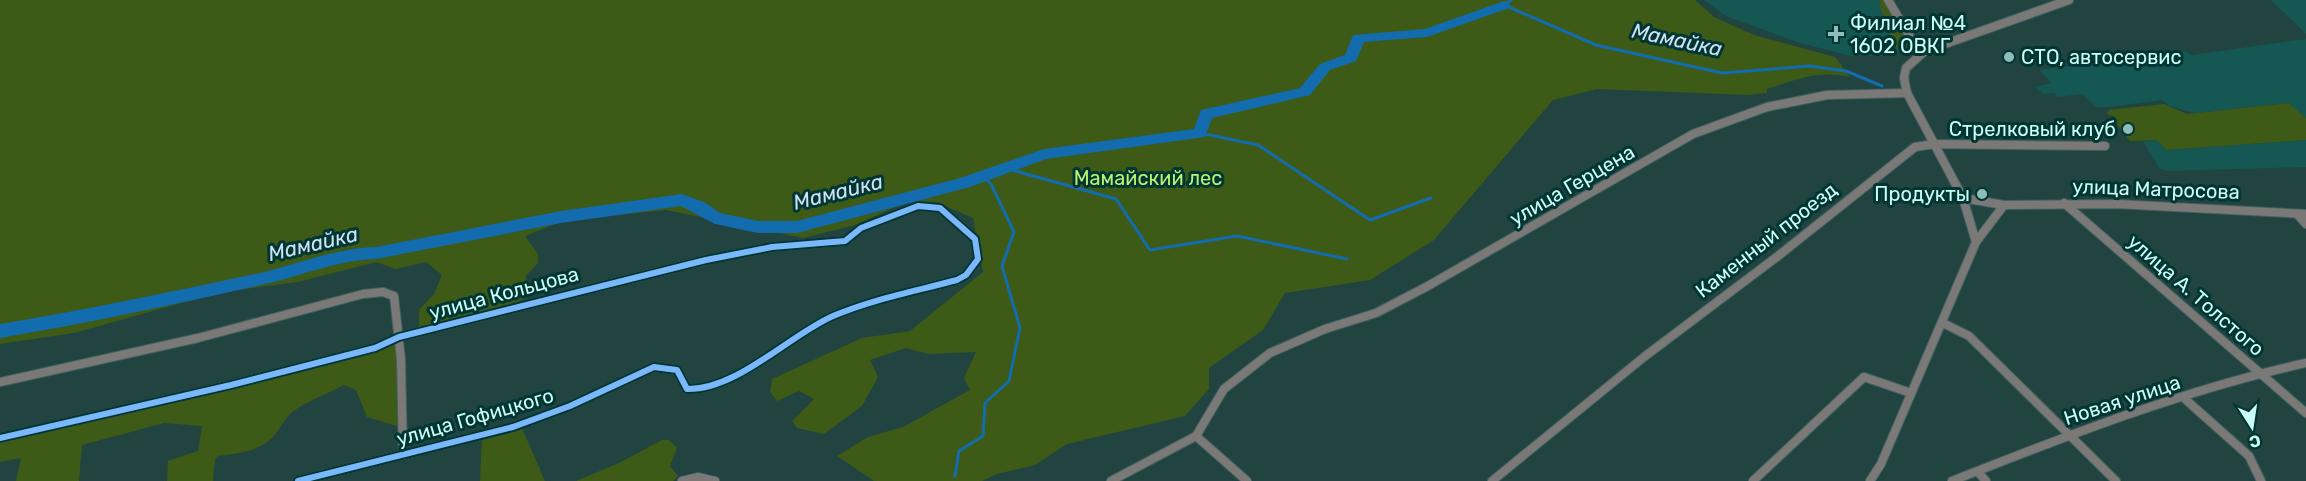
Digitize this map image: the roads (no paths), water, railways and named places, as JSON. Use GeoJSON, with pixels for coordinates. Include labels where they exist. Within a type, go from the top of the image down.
{"type":"FeatureCollection","features":[{"type":"Feature","properties":{"kind":"street"},"geometry":{"type":"LineString","coordinates":[[1888,0],[1913,44],[1924,51]]}},
{"type":"Feature","properties":{"kind":"street"},"geometry":{"type":"LineString","coordinates":[[1976,242],[1963,198],[1907,93],[1903,80],[1906,65],[1924,51],[2065,1]]}},
{"type":"Feature","properties":{"kind":"street","name":"улица Герцена"},"geometry":{"type":"LineString","coordinates":[[1196,436],[1224,389],[1270,353],[1325,329],[1376,313],[1406,298],[1573,205],[1693,134],[1767,107],[1827,95],[1907,93]]}},
{"type":"Feature","properties":{"kind":"street","name":"Каменный проезд"},"geometry":{"type":"LineString","coordinates":[[1492,481],[1644,357],[1778,256],[1915,147],[1934,144],[2105,146]]}},
{"type":"Feature","properties":{"kind":"street","name":"улица Матросова"},"geometry":{"type":"LineString","coordinates":[[1963,198],[2004,205],[2117,204],[2301,214]]}},
{"type":"Feature","properties":{"kind":"street","name":"улица А. Толстого"},"geometry":{"type":"LineString","coordinates":[[2064,203],[2306,413]]}},
{"type":"Feature","properties":{"kind":"street"},"geometry":{"type":"LineString","coordinates":[[1870,481],[1881,464],[1976,242],[2004,205]]}},
{"type":"Feature","properties":{"kind":"street","name":"улица Кольцова"},"geometry":{"type":"LineString","coordinates":[[0,438],[231,385],[375,348],[399,337],[706,260],[772,247],[845,241],[861,228],[918,206],[940,208],[975,239],[978,260],[974,267]]}},
{"type":"Feature","properties":{"kind":"street"},"geometry":{"type":"LineString","coordinates":[[2301,214],[2306,224]]}},
{"type":"Feature","properties":{"kind":"street","name":"улица Гофицкого"},"geometry":{"type":"LineString","coordinates":[[298,481],[513,427],[570,406],[654,367],[677,370],[687,389],[695,391],[708,388],[747,368],[804,331],[844,312],[957,280],[974,267]]}},
{"type":"Feature","properties":{"kind":"street"},"geometry":{"type":"LineString","coordinates":[[0,382],[198,338],[363,294],[382,292],[394,296],[399,337],[403,455]]}},
{"type":"Feature","properties":{"kind":"street"},"geometry":{"type":"LineString","coordinates":[[1943,323],[1970,336],[2116,481]]}},
{"type":"Feature","properties":{"kind":"street","name":"Новая улица"},"geometry":{"type":"LineString","coordinates":[[1952,481],[2070,435],[2260,373],[2306,363]]}},
{"type":"Feature","properties":{"kind":"street"},"geometry":{"type":"LineString","coordinates":[[1753,481],[1864,377],[1911,393]]}},
{"type":"Feature","properties":{"kind":"street"},"geometry":{"type":"LineString","coordinates":[[2185,399],[2249,456],[2261,481]]}},
{"type":"Feature","properties":{"kind":"street"},"geometry":{"type":"LineString","coordinates":[[1111,481],[1196,436],[1248,481]]}},
{"type":"Feature","properties":{"kind":"street"},"geometry":{"type":"LineString","coordinates":[[1978,472],[1986,481]]}},
{"type":"Feature","properties":{"kind":"street"},"geometry":{"type":"LineString","coordinates":[[685,480],[707,477],[715,481]]}},
{"type":"Feature","properties":{"kind":"waterway","name":"Мамайка"},"geometry":{"type":"LineString","coordinates":[[1511,0],[1504,5],[1596,45],[1722,73],[1810,66],[1846,71],[1882,86]]}},
{"type":"Feature","properties":{"kind":"waterway","name":"Мамайка"},"geometry":{"type":"LineString","coordinates":[[0,331],[172,298],[287,273],[350,255],[376,253],[561,217],[682,200],[700,207],[715,218],[758,227],[797,227],[964,183],[1044,154],[1200,133],[1206,114],[1305,92],[1325,67],[1351,58],[1358,38],[1427,33],[1504,5]]}},
{"type":"Feature","properties":{"kind":"waterway"},"geometry":{"type":"LineString","coordinates":[[1200,133],[1258,145],[1370,220],[1431,198]]}},
{"type":"Feature","properties":{"kind":"waterway"},"geometry":{"type":"LineString","coordinates":[[1005,168],[1116,199],[1150,250],[1237,236],[1347,259]]}},
{"type":"Feature","properties":{"kind":"waterway"},"geometry":{"type":"LineString","coordinates":[[955,476],[959,451],[983,436],[985,403],[1009,381],[1020,328],[1002,266],[1014,232],[991,184],[982,176]]}},
{"type":"Feature","properties":{"kind":"place","name":"Филиал №4 1602 ОВКГ"},"geometry":{"type":"Point","coordinates":[1836,34]}},
{"type":"Feature","properties":{"kind":"place","name":"СТО, автосервис"},"geometry":{"type":"Point","coordinates":[2009,57]}},
{"type":"Feature","properties":{"kind":"place","name":"Стрелковый клуб"},"geometry":{"type":"Point","coordinates":[2128,129]}},
{"type":"Feature","properties":{"kind":"place","name":"Продукты"},"geometry":{"type":"Point","coordinates":[1982,194]}},
{"type":"Feature","properties":{"kind":"park label","name":"Мамайский лес"},"geometry":{"type":"Point","coordinates":[1148,178]}}]}
